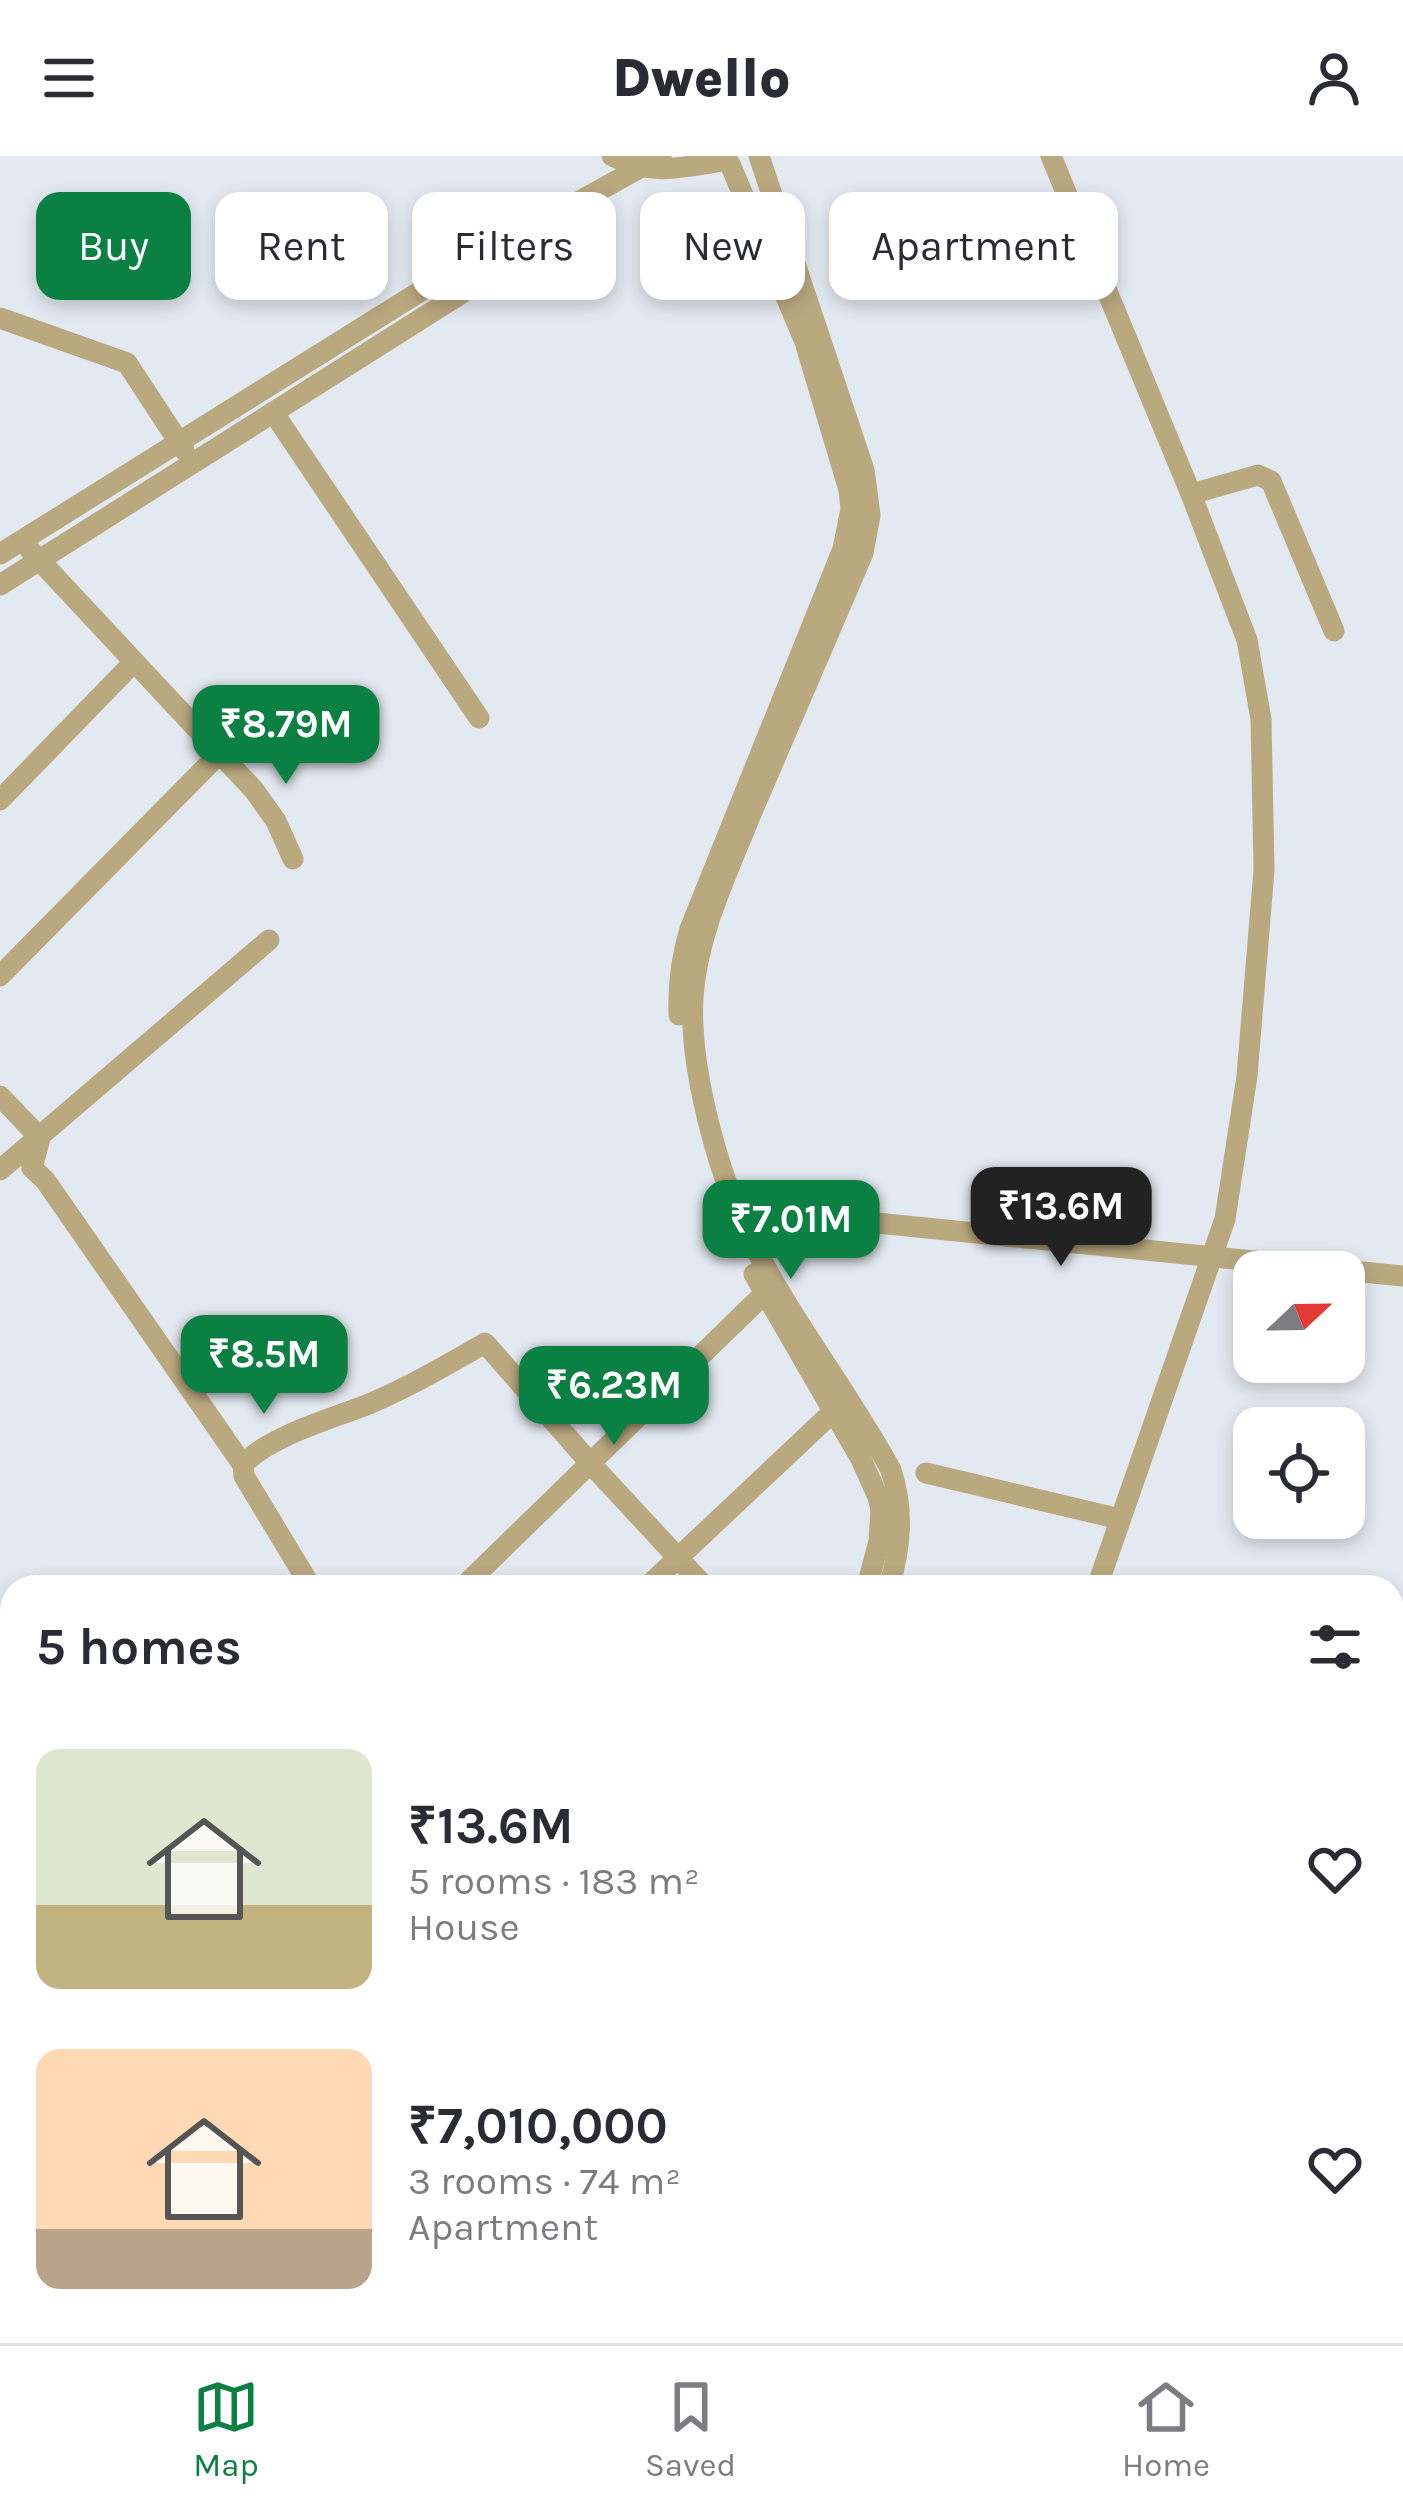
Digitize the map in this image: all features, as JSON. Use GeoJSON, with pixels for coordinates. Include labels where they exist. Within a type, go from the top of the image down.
{"type":"FeatureCollection","features":[{"type":"Feature","properties":{"kind":"street"},"geometry":{"type":"LineString","coordinates":[[612,156],[636,168],[676,170],[724,160],[746,164],[757,156],[864,470],[869,515],[862,554],[746,828],[700,952],[693,1021],[706,1132],[726,1218],[764,1294],[871,1478],[881,1510],[871,1575]]}},
{"type":"Feature","properties":{"kind":"street"},"geometry":{"type":"LineString","coordinates":[[595,192],[661,156]]}},
{"type":"Feature","properties":{"kind":"street"},"geometry":{"type":"LineString","coordinates":[[1051,156],[1247,640],[1261,718],[1264,870],[1249,1054],[1225,1219],[1101,1575]]}},
{"type":"Feature","properties":{"kind":"street"},"geometry":{"type":"LineString","coordinates":[[724,160],[805,342],[851,509],[843,549],[684,949],[680,1020],[688,1078],[747,1232],[891,1470],[901,1518],[892,1575]]}},
{"type":"Feature","properties":{"kind":"street"},"geometry":{"type":"LineString","coordinates":[[0,554],[412,296]]}},
{"type":"Feature","properties":{"kind":"street"},"geometry":{"type":"LineString","coordinates":[[0,585],[451,300]]}},
{"type":"Feature","properties":{"kind":"street"},"geometry":{"type":"LineString","coordinates":[[0,317],[127,363],[192,463]]}},
{"type":"Feature","properties":{"kind":"street"},"geometry":{"type":"LineString","coordinates":[[273,412],[479,718]]}},
{"type":"Feature","properties":{"kind":"street"},"geometry":{"type":"LineString","coordinates":[[1191,494],[1258,475],[1270,481],[1334,631]]}},
{"type":"Feature","properties":{"kind":"street"},"geometry":{"type":"LineString","coordinates":[[21,540],[254,790],[276,821],[293,859]]}},
{"type":"Feature","properties":{"kind":"street"},"geometry":{"type":"LineString","coordinates":[[0,800],[133,663]]}},
{"type":"Feature","properties":{"kind":"street"},"geometry":{"type":"LineString","coordinates":[[2,969],[220,753]]}},
{"type":"Feature","properties":{"kind":"street"},"geometry":{"type":"LineString","coordinates":[[0,1170],[269,940]]}},
{"type":"Feature","properties":{"kind":"street"},"geometry":{"type":"LineString","coordinates":[[0,1096],[40,1138]]}},
{"type":"Feature","properties":{"kind":"street"},"geometry":{"type":"LineString","coordinates":[[40,1138],[32,1168],[45,1180],[243,1465],[244,1476],[304,1575]]}},
{"type":"Feature","properties":{"kind":"street"},"geometry":{"type":"LineString","coordinates":[[778,1213],[1403,1276]]}},
{"type":"Feature","properties":{"kind":"street"},"geometry":{"type":"LineString","coordinates":[[475,1575],[764,1294]]}},
{"type":"Feature","properties":{"kind":"street"},"geometry":{"type":"LineString","coordinates":[[243,1465],[288,1436],[371,1403],[485,1343],[694,1575]]}},
{"type":"Feature","properties":{"kind":"street"},"geometry":{"type":"LineString","coordinates":[[659,1575],[834,1412]]}},
{"type":"Feature","properties":{"kind":"street"},"geometry":{"type":"LineString","coordinates":[[926,1472],[1120,1520]]}}]}
